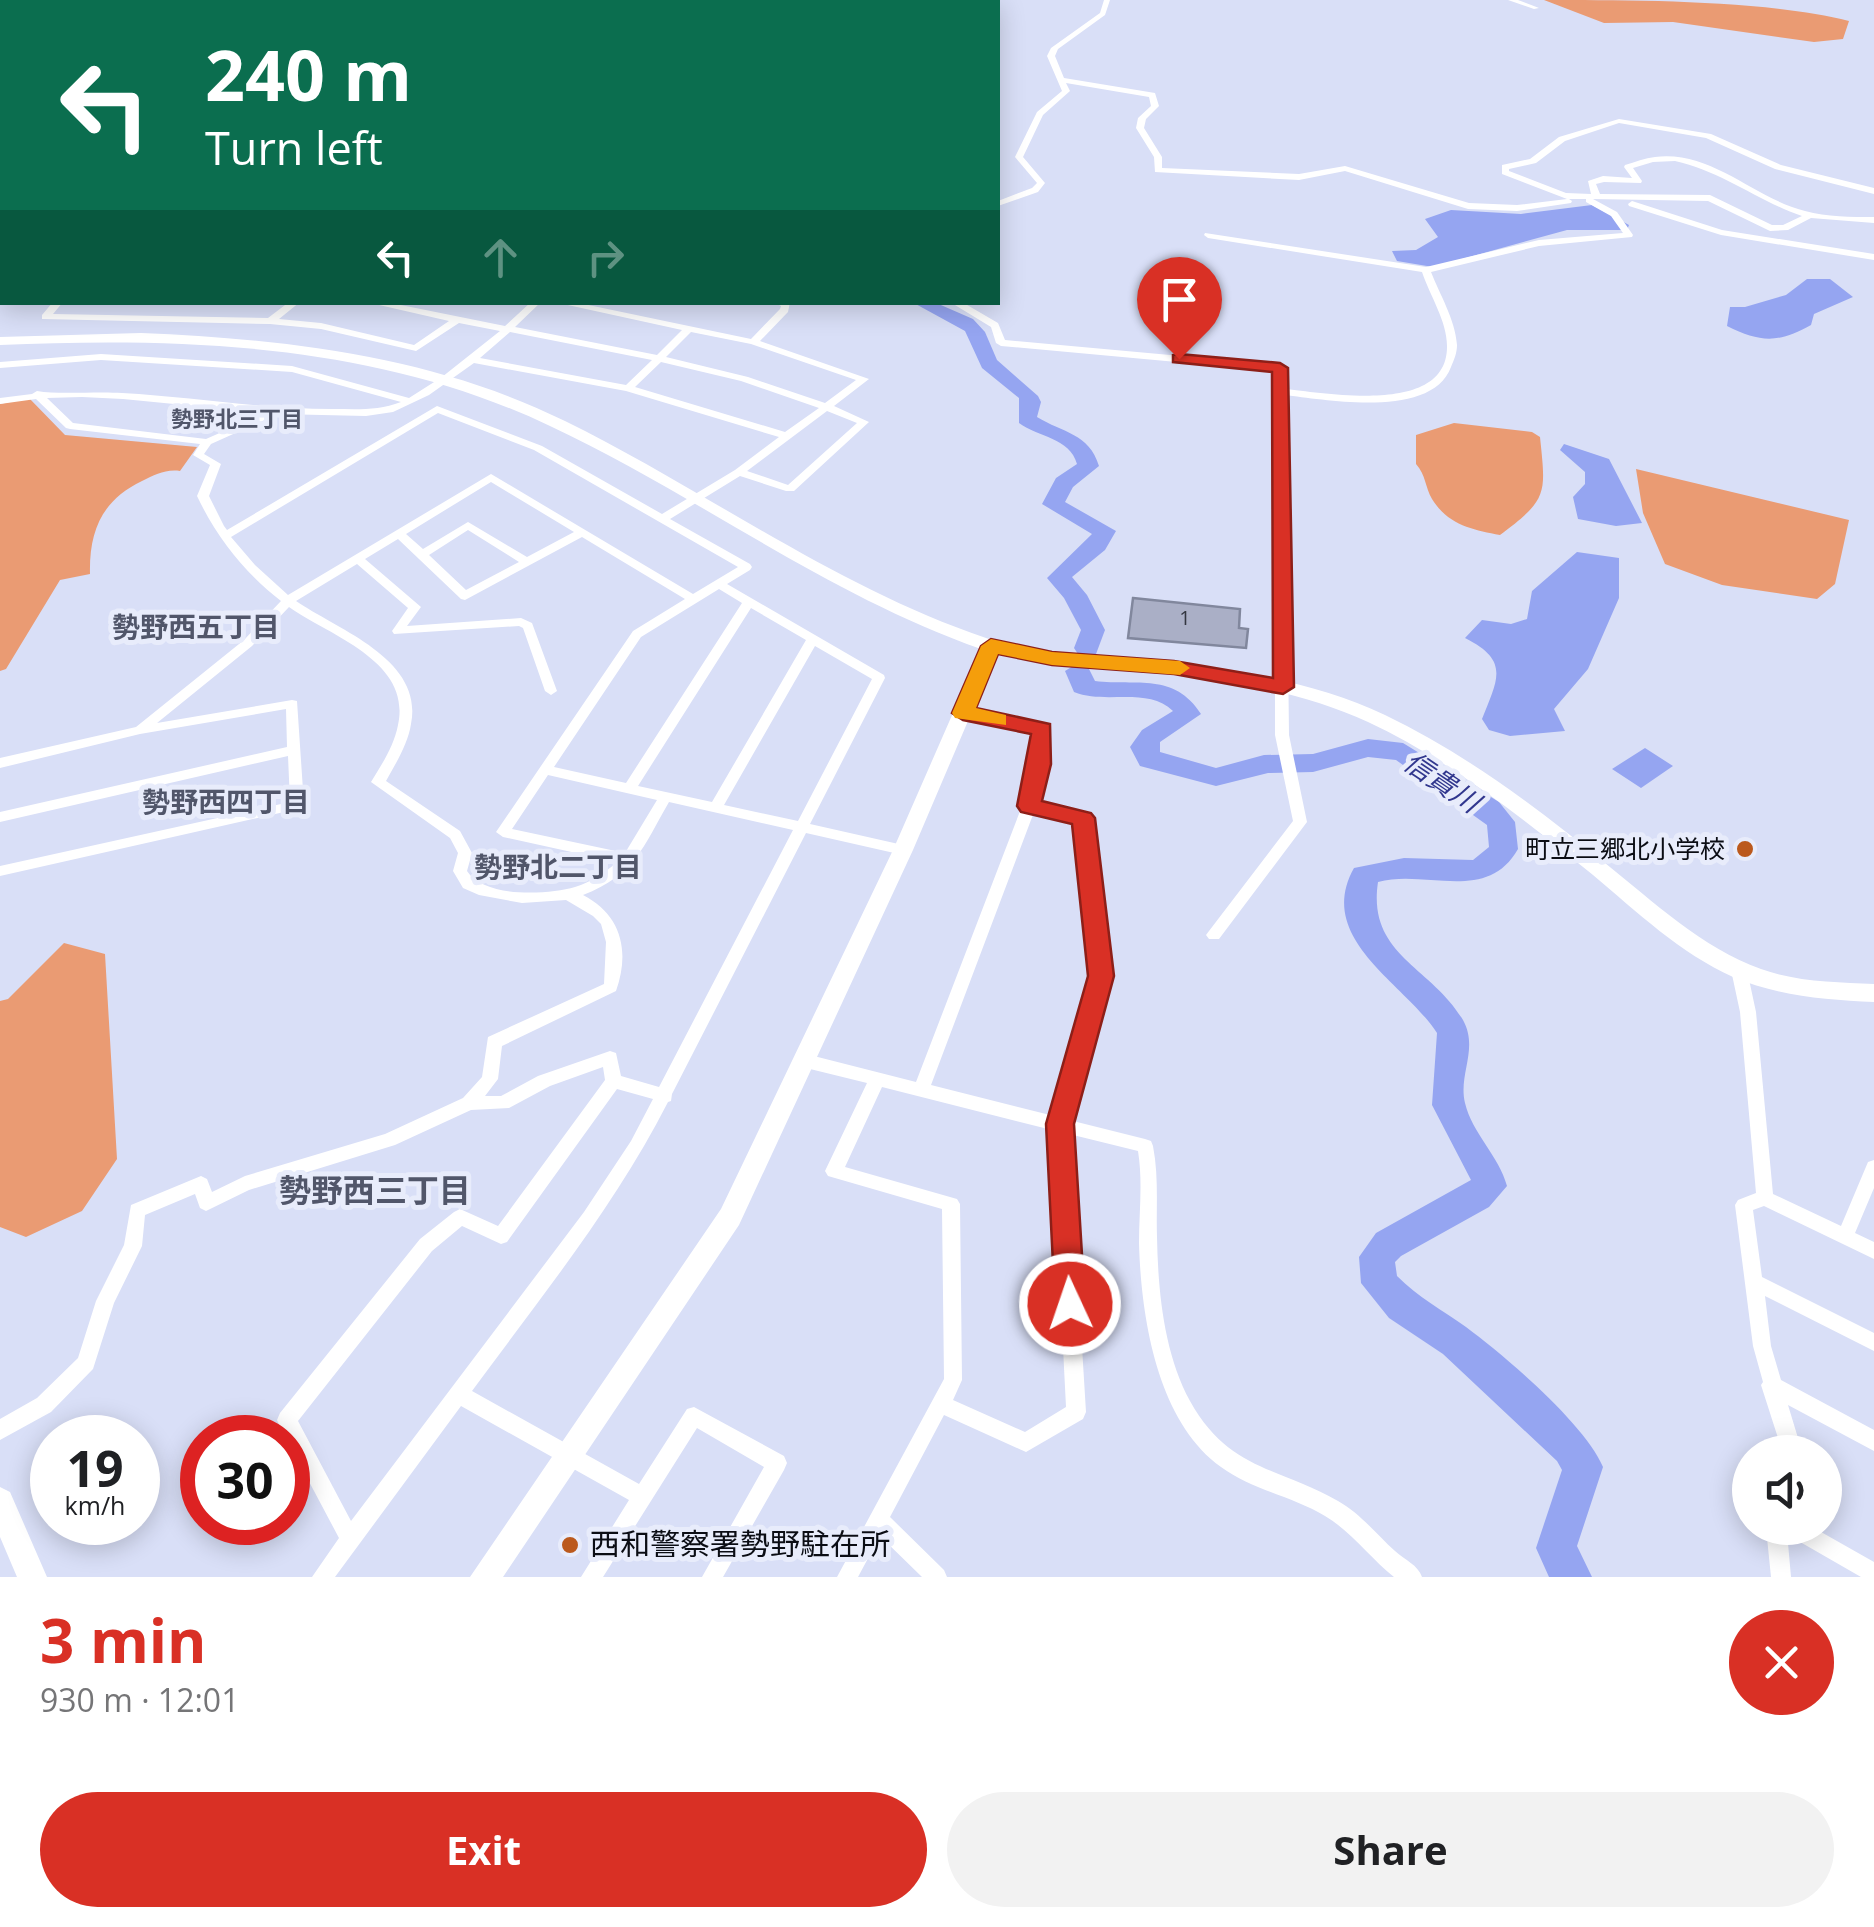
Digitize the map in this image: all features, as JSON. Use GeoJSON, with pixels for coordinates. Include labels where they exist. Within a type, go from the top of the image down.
{"type":"FeatureCollection","features":[{"type":"Feature","properties":{"kind":"street"},"geometry":{"type":"LineString","coordinates":[[1000,203],[1034,190],[1041,183],[1019,157],[1040,114],[1062,98],[1064,80],[1052,59],[1055,48],[1102,14],[1107,0]]}},
{"type":"Feature","properties":{"kind":"street"},"geometry":{"type":"LineString","coordinates":[[1510,0],[1536,8]]}},
{"type":"Feature","properties":{"kind":"street"},"geometry":{"type":"LineString","coordinates":[[1064,80],[1152,95],[1155,106],[1142,118],[1140,128],[1158,157],[1158,170],[1299,177],[1345,168],[1410,190],[1487,208],[1529,207],[1586,197],[1710,198],[1741,218],[1770,228],[1784,228],[1811,215]]}},
{"type":"Feature","properties":{"kind":"street"},"geometry":{"type":"LineString","coordinates":[[1208,235],[1426,270],[1538,242],[1630,234],[1614,214],[1586,197],[1540,188],[1505,172],[1505,167],[1533,161],[1562,139],[1619,121],[1708,136],[1778,167],[1874,190]]}},
{"type":"Feature","properties":{"kind":"street"},"geometry":{"type":"LineString","coordinates":[[1586,197],[1591,183],[1603,179],[1638,181],[1628,167],[1651,158],[1670,157],[1710,168],[1811,215],[1874,220]]}},
{"type":"Feature","properties":{"kind":"street"},"geometry":{"type":"LineString","coordinates":[[1612,196],[1702,228],[1874,257]]}},
{"type":"Feature","properties":{"kind":"street"},"geometry":{"type":"LineString","coordinates":[[1279,392],[1383,400],[1407,397],[1440,380],[1452,352],[1451,338],[1426,270]]}},
{"type":"Feature","properties":{"kind":"street"},"geometry":{"type":"LineString","coordinates":[[57,305],[45,317],[270,320],[322,326],[416,348],[456,322]]}},
{"type":"Feature","properties":{"kind":"street"},"geometry":{"type":"LineString","coordinates":[[270,320],[292,305]]}},
{"type":"Feature","properties":{"kind":"street"},"geometry":{"type":"LineString","coordinates":[[383,305],[658,359],[828,407],[864,422],[790,489],[739,472]]}},
{"type":"Feature","properties":{"kind":"street"},"geometry":{"type":"LineString","coordinates":[[0,401],[37,394],[138,394],[274,413],[388,410],[445,378],[534,305]]}},
{"type":"Feature","properties":{"kind":"street"},"geometry":{"type":"LineString","coordinates":[[573,305],[753,342],[863,377],[739,472],[662,518]]}},
{"type":"Feature","properties":{"kind":"street"},"geometry":{"type":"LineString","coordinates":[[753,342],[786,305]]}},
{"type":"Feature","properties":{"kind":"street"},"geometry":{"type":"LineString","coordinates":[[959,305],[994,325],[1000,343],[1280,368],[1282,734],[1300,822],[1214,935]]}},
{"type":"Feature","properties":{"kind":"street"},"geometry":{"type":"LineString","coordinates":[[628,388],[690,328]]}},
{"type":"Feature","properties":{"kind":"street"},"geometry":{"type":"LineString","coordinates":[[0,341],[88,336],[216,342],[329,354],[445,378],[554,421],[922,622],[991,646],[1052,658],[1174,667],[1283,687],[1369,715],[1472,769],[1695,945],[1738,970],[1786,986],[1874,993]]}},
{"type":"Feature","properties":{"kind":"street"},"geometry":{"type":"LineString","coordinates":[[0,364],[102,358],[292,369],[409,401]]}},
{"type":"Feature","properties":{"kind":"street"},"geometry":{"type":"LineString","coordinates":[[469,359],[628,388],[786,436]]}},
{"type":"Feature","properties":{"kind":"street"},"geometry":{"type":"LineString","coordinates":[[37,394],[70,426],[208,442]]}},
{"type":"Feature","properties":{"kind":"street"},"geometry":{"type":"LineString","coordinates":[[224,536],[436,409],[538,448],[746,567],[637,634],[503,832],[627,859]]}},
{"type":"Feature","properties":{"kind":"street"},"geometry":{"type":"LineString","coordinates":[[274,413],[208,442],[198,454],[216,464],[203,496],[224,536],[288,602],[369,652],[400,684],[405,724],[400,750],[378,782],[454,836],[465,853],[460,871],[468,884],[515,897],[570,895],[612,875],[627,859],[665,797]]}},
{"type":"Feature","properties":{"kind":"street"},"geometry":{"type":"LineString","coordinates":[[140,730],[248,643],[288,602],[491,477],[693,600]]}},
{"type":"Feature","properties":{"kind":"street"},"geometry":{"type":"LineString","coordinates":[[423,554],[468,525],[527,562]]}},
{"type":"Feature","properties":{"kind":"street"},"geometry":{"type":"LineString","coordinates":[[402,535],[464,596],[580,533]]}},
{"type":"Feature","properties":{"kind":"street"},"geometry":{"type":"LineString","coordinates":[[360,560],[415,607],[398,632],[521,622],[528,626],[550,691]]}},
{"type":"Feature","properties":{"kind":"street"},"geometry":{"type":"LineString","coordinates":[[322,1577],[590,1217],[665,1096],[879,678],[719,584]]}},
{"type":"Feature","properties":{"kind":"street"},"geometry":{"type":"LineString","coordinates":[[630,788],[748,602]]}},
{"type":"Feature","properties":{"kind":"street"},"geometry":{"type":"LineString","coordinates":[[716,807],[812,640]]}},
{"type":"Feature","properties":{"kind":"street"},"geometry":{"type":"LineString","coordinates":[[486,1577],[730,1218],[903,850],[991,646]]}},
{"type":"Feature","properties":{"kind":"street"},"geometry":{"type":"LineString","coordinates":[[0,763],[140,730],[292,704],[297,805],[0,871]]}},
{"type":"Feature","properties":{"kind":"street"},"geometry":{"type":"LineString","coordinates":[[921,1089],[1029,806],[1040,764],[1043,730],[963,713]]}},
{"type":"Feature","properties":{"kind":"street"},"geometry":{"type":"LineString","coordinates":[[0,816],[294,750]]}},
{"type":"Feature","properties":{"kind":"street"},"geometry":{"type":"LineString","coordinates":[[546,770],[903,850]]}},
{"type":"Feature","properties":{"kind":"street"},"geometry":{"type":"LineString","coordinates":[[942,1404],[1026,1442],[1076,1412],[1060,1124],[1101,976],[1083,818],[1029,806]]}},
{"type":"Feature","properties":{"kind":"street"},"geometry":{"type":"LineString","coordinates":[[0,1430],[44,1405],[86,1363],[104,1302],[133,1246],[138,1210],[201,1184],[206,1203],[245,1184],[389,1140],[469,1102],[490,1080],[494,1042],[610,986],[614,930],[601,910],[570,895]]}},
{"type":"Feature","properties":{"kind":"street"},"geometry":{"type":"LineString","coordinates":[[1738,970],[1748,1012],[1764,1198]]}},
{"type":"Feature","properties":{"kind":"street"},"geometry":{"type":"LineString","coordinates":[[350,1537],[287,1420],[426,1245],[460,1217],[501,1236],[612,1082],[610,1058],[544,1081],[503,1103],[469,1102]]}},
{"type":"Feature","properties":{"kind":"street"},"geometry":{"type":"LineString","coordinates":[[806,1061],[1146,1146],[1153,1293],[1172,1380],[1200,1433],[1216,1452],[1250,1474],[1346,1518],[1387,1562],[1412,1577]]}},
{"type":"Feature","properties":{"kind":"street"},"geometry":{"type":"LineString","coordinates":[[847,1577],[952,1380],[951,1204],[834,1171],[878,1078]]}},
{"type":"Feature","properties":{"kind":"street"},"geometry":{"type":"LineString","coordinates":[[612,1082],[665,1096]]}},
{"type":"Feature","properties":{"kind":"street"},"geometry":{"type":"LineString","coordinates":[[1845,1237],[1874,1167]]}},
{"type":"Feature","properties":{"kind":"street"},"geometry":{"type":"LineString","coordinates":[[1787,1435],[1771,1386],[1744,1205],[1764,1198],[1874,1252]]}},
{"type":"Feature","properties":{"kind":"street"},"geometry":{"type":"LineString","coordinates":[[1755,1282],[1874,1342]]}},
{"type":"Feature","properties":{"kind":"street"},"geometry":{"type":"LineString","coordinates":[[1771,1386],[1874,1441]]}},
{"type":"Feature","properties":{"kind":"street"},"geometry":{"type":"LineString","coordinates":[[458,1394],[641,1496]]}},
{"type":"Feature","properties":{"kind":"street"},"geometry":{"type":"LineString","coordinates":[[591,1577],[694,1416],[777,1463],[712,1577]]}},
{"type":"Feature","properties":{"kind":"street"},"geometry":{"type":"LineString","coordinates":[[0,1502],[32,1577]]}},
{"type":"Feature","properties":{"kind":"street"},"geometry":{"type":"LineString","coordinates":[[878,1520],[937,1577]]}},
{"type":"Feature","properties":{"kind":"street"},"geometry":{"type":"LineString","coordinates":[[1778,1545],[1781,1577]]}},
{"type":"Feature","properties":{"kind":"street"},"geometry":{"type":"LineString","coordinates":[[1825,1545],[1874,1573]]}},
{"type":"Feature","properties":{"kind":"shaded area"},"geometry":{"type":"Polygon","coordinates":[[[1544,0],[1740,5],[1849,21],[1843,39],[1814,42],[1673,22],[1604,23],[1544,0]]]}},
{"type":"Feature","properties":{"kind":"shaded area"},"geometry":{"type":"Polygon","coordinates":[[[29,398],[65,435],[197,447],[180,471],[142,481],[108,507],[95,531],[90,574],[60,580],[6,669],[0,671],[0,404],[29,398]]]}},
{"type":"Feature","properties":{"kind":"shaded area"},"geometry":{"type":"Polygon","coordinates":[[[1454,423],[1532,432],[1540,437],[1540,494],[1527,513],[1500,535],[1471,528],[1446,515],[1432,499],[1416,464],[1416,435],[1454,423]]]}},
{"type":"Feature","properties":{"kind":"shaded area"},"geometry":{"type":"Polygon","coordinates":[[[1636,469],[1849,520],[1835,584],[1817,599],[1722,585],[1665,564],[1643,513],[1636,469]]]}},
{"type":"Feature","properties":{"kind":"shaded area"},"geometry":{"type":"Polygon","coordinates":[[[64,943],[105,954],[117,1159],[82,1211],[26,1237],[0,1227],[0,1001],[8,999],[64,943]]]}},
{"type":"Feature","properties":{"kind":"water"},"geometry":{"type":"Polygon","coordinates":[[[1592,205],[1629,225],[1627,230],[1567,230],[1433,267],[1397,261],[1392,251],[1416,250],[1438,237],[1425,219],[1451,210],[1521,214],[1592,205]]]}},
{"type":"Feature","properties":{"kind":"water"},"geometry":{"type":"Polygon","coordinates":[[[1807,279],[1830,279],[1853,297],[1814,314],[1811,325],[1779,338],[1750,336],[1727,326],[1730,307],[1745,307],[1786,295],[1807,279]]]}},
{"type":"Feature","properties":{"kind":"water"},"geometry":{"type":"Polygon","coordinates":[[[1564,444],[1609,459],[1642,523],[1616,526],[1578,519],[1573,497],[1585,484],[1585,472],[1560,450],[1564,444]]]}},
{"type":"Feature","properties":{"kind":"water"},"geometry":{"type":"Polygon","coordinates":[[[1577,552],[1619,558],[1619,598],[1588,669],[1554,709],[1565,731],[1510,736],[1489,730],[1482,719],[1495,682],[1495,663],[1480,646],[1465,638],[1482,620],[1511,624],[1527,619],[1532,591],[1577,552]]]}},
{"type":"Feature","properties":{"kind":"water"},"geometry":{"type":"Polygon","coordinates":[[[1645,748],[1673,766],[1641,788],[1612,769],[1645,748]]]}},
{"type":"Feature","properties":{"kind":"building"},"geometry":{"type":"Polygon","coordinates":[[[1133,598],[1240,609],[1239,628],[1248,629],[1246,648],[1128,638],[1133,598]]]}},
{"type":"Feature","properties":{"kind":"waterway","name":"信貴川"},"geometry":{"type":"LineString","coordinates":[[926,305],[971,327],[989,364],[1018,386],[1031,402],[1026,419],[1072,441],[1085,455],[1088,466],[1064,483],[1053,504],[1105,531],[1097,545],[1059,578],[1075,595],[1093,630],[1087,648]]}},
{"type":"Feature","properties":{"kind":"waterway","name":"信貴川"},"geometry":{"type":"LineString","coordinates":[[1078,671],[1083,686],[1090,689],[1157,691],[1179,702],[1188,714],[1151,736],[1143,747],[1150,759],[1216,777],[1246,772],[1264,764],[1313,763],[1368,748],[1403,752],[1489,809],[1501,822],[1504,849],[1492,863],[1478,870],[1404,868],[1364,876],[1360,904],[1363,927],[1373,945],[1439,1009],[1452,1030],[1455,1048],[1449,1105],[1482,1163],[1490,1186],[1477,1197],[1388,1244],[1377,1257],[1379,1283],[1402,1306],[1456,1342],[1571,1447],[1583,1467],[1556,1548],[1571,1577]]}},
{"type":"Feature","properties":{"kind":"slow traffic"},"geometry":{"type":"LineString","coordinates":[[999,720],[963,713],[991,646],[1052,658],[1180,668]]}},
{"type":"Feature","properties":{"kind":"place","name":"町立三郷北小学校"},"geometry":{"type":"Point","coordinates":[1745,849]}},
{"type":"Feature","properties":{"kind":"place","name":"西和警察署勢野駐在所"},"geometry":{"type":"Point","coordinates":[570,1545]}},
{"type":"Feature","properties":{"kind":"district","name":"勢野北三丁目"},"geometry":{"type":"Point","coordinates":[237,419]}},
{"type":"Feature","properties":{"kind":"district","name":"勢野西五丁目"},"geometry":{"type":"Point","coordinates":[196,627]}},
{"type":"Feature","properties":{"kind":"district","name":"勢野西四丁目"},"geometry":{"type":"Point","coordinates":[226,802]}},
{"type":"Feature","properties":{"kind":"district","name":"勢野北二丁目"},"geometry":{"type":"Point","coordinates":[558,867]}},
{"type":"Feature","properties":{"kind":"district","name":"勢野西三丁目"},"geometry":{"type":"Point","coordinates":[375,1191]}},
{"type":"Feature","properties":{"kind":"route"},"geometry":{"type":"LineString","coordinates":[[1070,1304],[1060,1124],[1101,976],[1088,890],[1083,818],[1029,806],[1040,764],[1043,730],[963,713],[991,646],[1052,658],[1174,667],[1283,687],[1280,368],[1179,359]]}}]}
